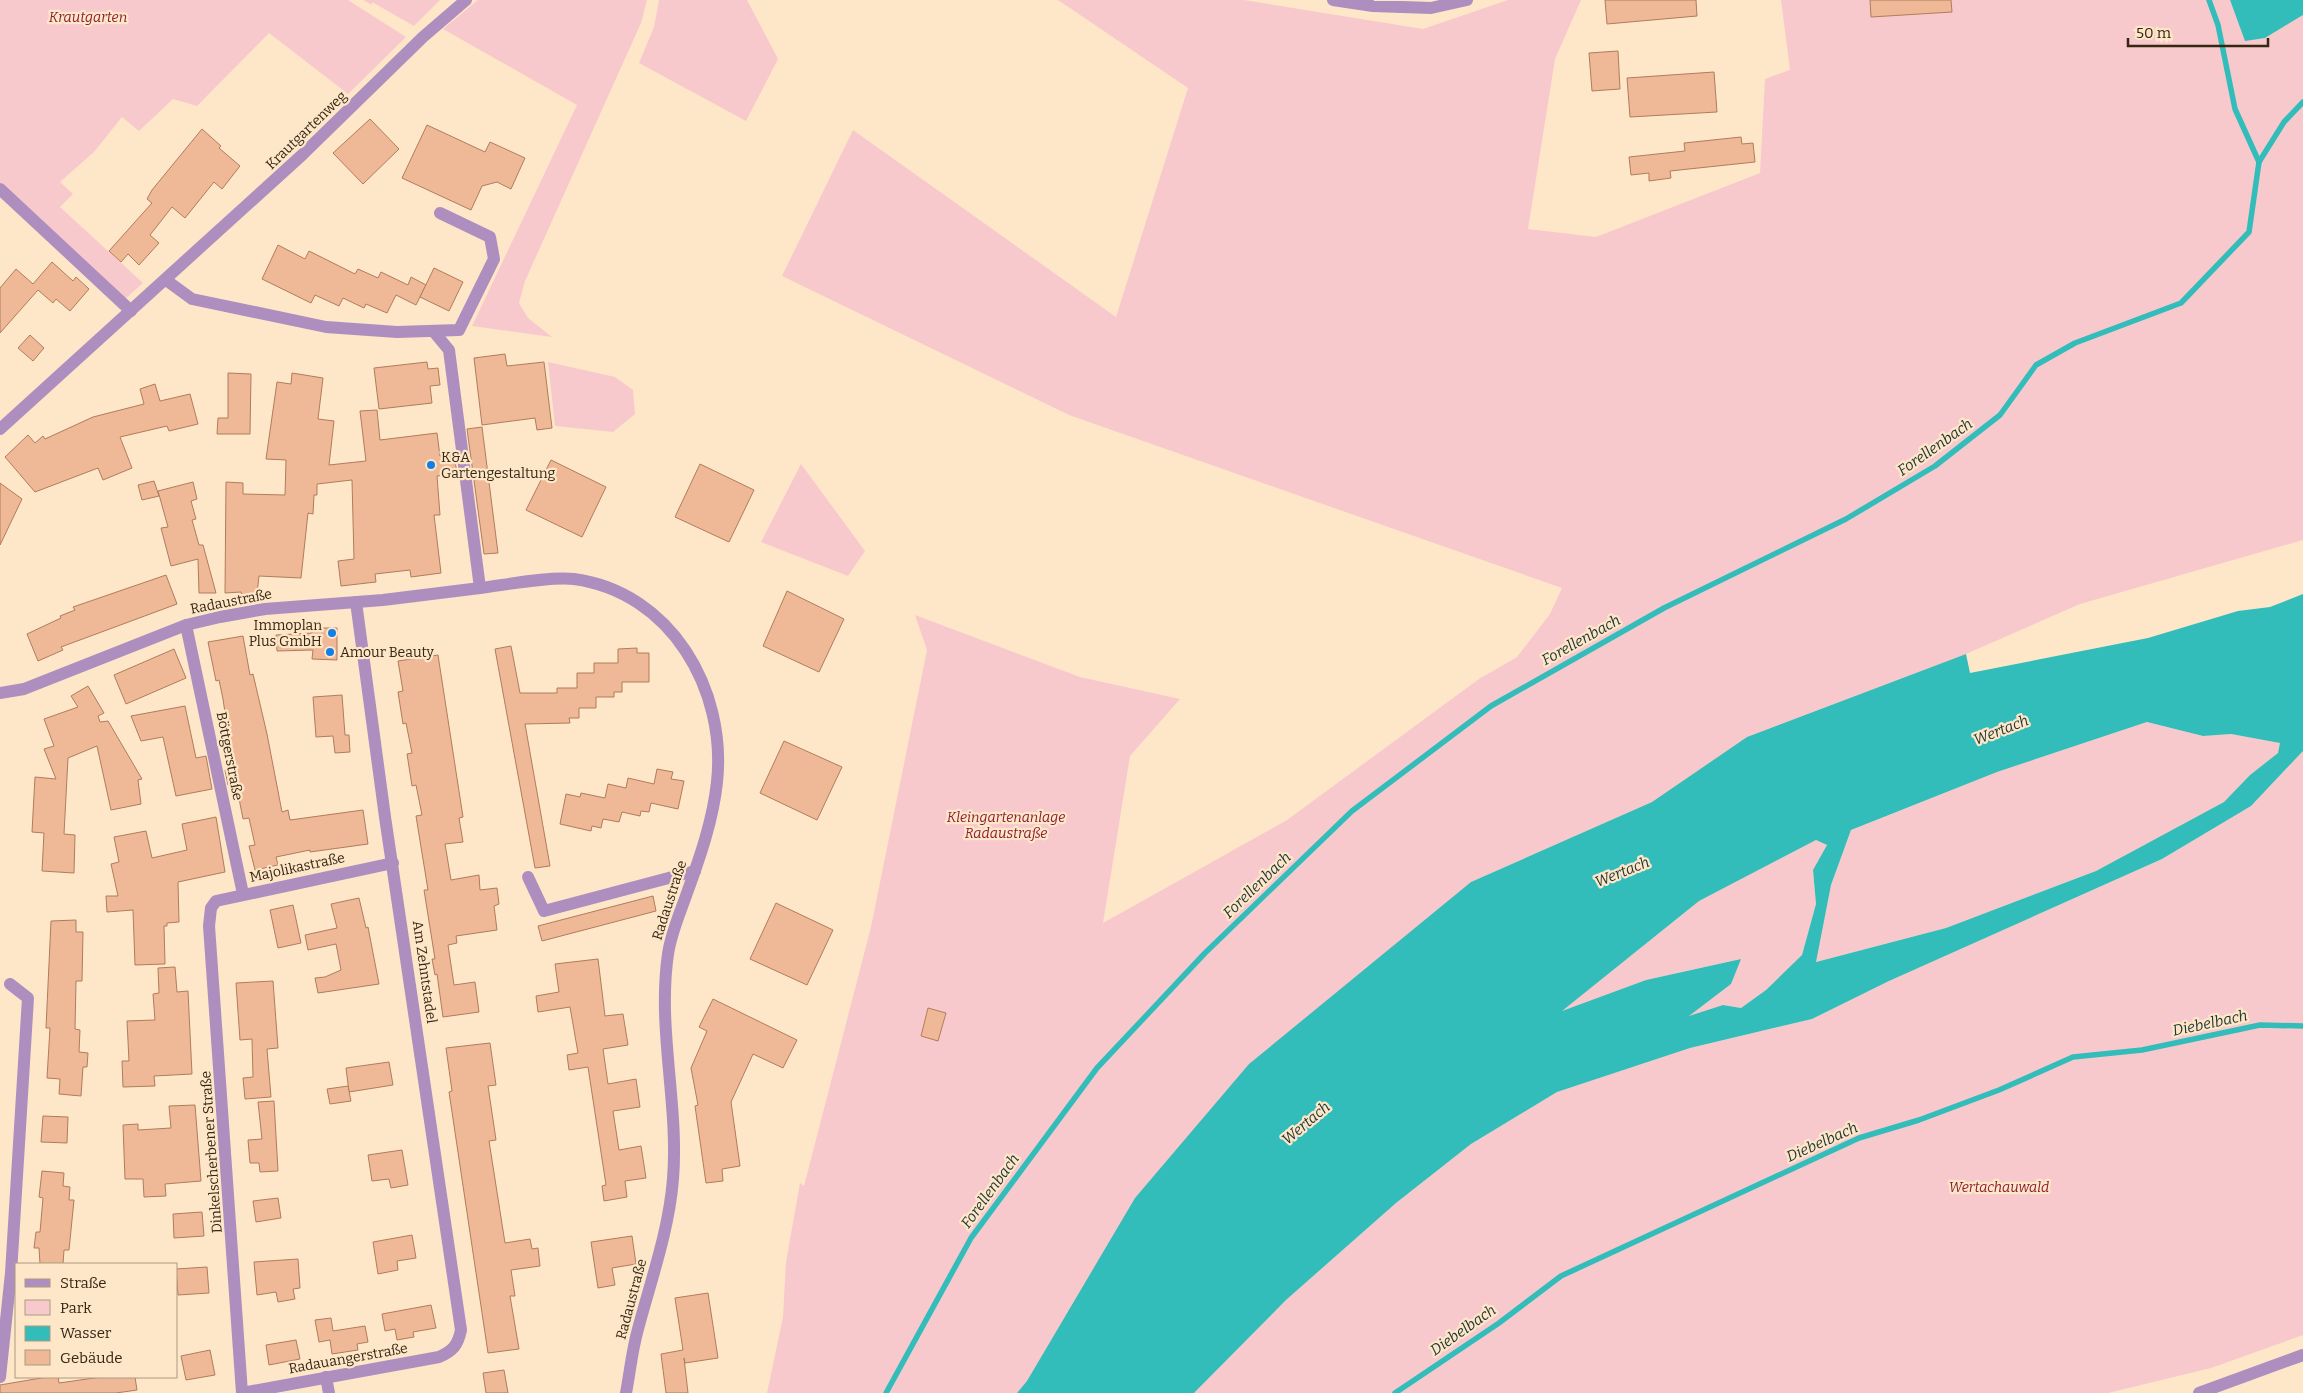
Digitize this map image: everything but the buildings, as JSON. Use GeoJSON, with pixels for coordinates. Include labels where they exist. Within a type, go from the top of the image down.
{"type":"FeatureCollection","features":[{"type":"Feature","properties":{"kind":"street","name":"Krautgartenweg"},"geometry":{"type":"LineString","coordinates":[[0,429],[302,155],[423,37],[466,0]]}},
{"type":"Feature","properties":{"kind":"street"},"geometry":{"type":"LineString","coordinates":[[1333,0],[1373,6],[1431,8],[1467,0]]}},
{"type":"Feature","properties":{"kind":"street"},"geometry":{"type":"LineString","coordinates":[[0,189],[131,311]]}},
{"type":"Feature","properties":{"kind":"street"},"geometry":{"type":"LineString","coordinates":[[166,280],[192,299],[326,327],[360,331],[434,332],[459,330],[494,259],[490,236],[440,213]]}},
{"type":"Feature","properties":{"kind":"street"},"geometry":{"type":"LineString","coordinates":[[434,332],[449,350],[480,588]]}},
{"type":"Feature","properties":{"kind":"street","name":"Radaustraße"},"geometry":{"type":"LineString","coordinates":[[0,693],[24,689],[186,625],[265,609],[356,602],[572,579],[619,592],[648,611],[672,631],[688,651],[711,705],[718,742],[717,782],[707,832],[673,933],[668,954],[665,990],[666,1039],[674,1132],[673,1180],[662,1245],[634,1347],[626,1393]]}},
{"type":"Feature","properties":{"kind":"street","name":"Am Zehntstadel"},"geometry":{"type":"LineString","coordinates":[[356,602],[385,817],[394,863],[460,1314],[462,1330],[456,1346]]}},
{"type":"Feature","properties":{"kind":"street","name":"Böttgerstraße"},"geometry":{"type":"LineString","coordinates":[[186,625],[243,894]]}},
{"type":"Feature","properties":{"kind":"street","name":"Majolikastraße"},"geometry":{"type":"LineString","coordinates":[[211,908],[216,901],[243,894],[394,863]]}},
{"type":"Feature","properties":{"kind":"street"},"geometry":{"type":"LineString","coordinates":[[528,877],[544,911],[695,871]]}},
{"type":"Feature","properties":{"kind":"street","name":"Dinkelscherbener Straße"},"geometry":{"type":"LineString","coordinates":[[211,908],[209,926],[242,1393]]}},
{"type":"Feature","properties":{"kind":"street"},"geometry":{"type":"LineString","coordinates":[[0,1378],[11,1273],[28,998],[10,984]]}},
{"type":"Feature","properties":{"kind":"street","name":"Radauangerstraße"},"geometry":{"type":"LineString","coordinates":[[242,1393],[439,1357],[449,1353],[456,1346]]}},
{"type":"Feature","properties":{"kind":"street"},"geometry":{"type":"LineString","coordinates":[[2199,1393],[2303,1354]]}},
{"type":"Feature","properties":{"kind":"street"},"geometry":{"type":"LineString","coordinates":[[326,1377],[329,1393]]}},
{"type":"Feature","properties":{"kind":"green space","name":"Krautgarten"},"geometry":{"type":"Polygon","coordinates":[[[0,0],[348,0],[406,37],[348,94],[269,33],[197,106],[173,99],[139,131],[122,117],[94,152],[60,182],[73,194],[60,207],[143,283],[125,299],[0,183],[0,0]]]}},
{"type":"Feature","properties":{"kind":"green space"},"geometry":{"type":"Polygon","coordinates":[[[363,0],[440,0],[414,26],[372,2],[372,5],[363,0]]]}},
{"type":"Feature","properties":{"kind":"green space"},"geometry":{"type":"Polygon","coordinates":[[[478,0],[647,0],[641,23],[525,281],[519,303],[528,318],[552,337],[472,326],[577,105],[443,29],[478,0]]]}},
{"type":"Feature","properties":{"kind":"green space"},"geometry":{"type":"Polygon","coordinates":[[[659,0],[747,0],[778,59],[746,121],[639,63],[654,27],[659,0]]]}},
{"type":"Feature","properties":{"kind":"green space","name":"Kleingartenanlage Radaustraße"},"geometry":{"type":"Polygon","coordinates":[[[1058,0],[1244,0],[1423,29],[1508,0],[1581,0],[1555,59],[1528,229],[1596,237],[1760,173],[1765,79],[1790,70],[1781,0],[2230,0],[2246,40],[2265,38],[2303,15],[2303,540],[2080,604],[1966,654],[1747,737],[1652,802],[1471,882],[1017,1393],[767,1393],[783,1317],[786,1262],[800,1183],[804,1186],[871,927],[927,650],[915,615],[1080,677],[1180,699],[1130,756],[1103,923],[1287,820],[1479,679],[1517,657],[1550,614],[1562,588],[1069,415],[782,276],[853,130],[1116,317],[1188,88],[1058,0]]]}},
{"type":"Feature","properties":{"kind":"green space"},"geometry":{"type":"Polygon","coordinates":[[[548,362],[615,377],[633,390],[635,414],[613,432],[555,426],[548,362]]]}},
{"type":"Feature","properties":{"kind":"green space"},"geometry":{"type":"Polygon","coordinates":[[[801,464],[865,551],[848,576],[761,542],[801,464]]]}},
{"type":"Feature","properties":{"kind":"green space"},"geometry":{"type":"Polygon","coordinates":[[[2147,722],[2203,736],[2231,734],[2281,743],[2278,753],[2250,775],[2224,802],[2096,871],[1946,928],[1815,962],[1831,885],[1851,830],[1997,772],[2147,722]]]}},
{"type":"Feature","properties":{"kind":"green space","name":"Wertachauwald"},"geometry":{"type":"Polygon","coordinates":[[[2303,751],[2303,1335],[2211,1368],[2108,1393],[1194,1393],[1286,1300],[1396,1203],[1471,1144],[1557,1092],[1690,1048],[1812,1019],[1889,981],[2162,859],[2251,806],[2303,751]]]}},
{"type":"Feature","properties":{"kind":"green space"},"geometry":{"type":"Polygon","coordinates":[[[1816,840],[1827,845],[1813,870],[1816,904],[1802,955],[1766,990],[1741,1008],[1723,1005],[1687,1017],[1731,984],[1740,959],[1646,980],[1560,1012],[1699,901],[1816,840]]]}},
{"type":"Feature","properties":{"kind":"water"},"geometry":{"type":"Polygon","coordinates":[[[2230,0],[2303,0],[2303,15],[2265,38],[2245,41],[2230,0]]]}},
{"type":"Feature","properties":{"kind":"water","name":"Wertach"},"geometry":{"type":"Polygon","coordinates":[[[2303,594],[2303,751],[2251,806],[2162,859],[1889,981],[1812,1019],[1690,1048],[1557,1092],[1471,1144],[1396,1203],[1286,1300],[1194,1393],[1017,1393],[1027,1381],[1135,1198],[1249,1064],[1471,882],[1652,802],[1747,737],[1966,654],[1970,673],[2148,638],[2238,611],[2270,607],[2303,594]],[[2147,722],[1997,772],[1851,830],[1831,885],[1816,962],[1946,928],[2096,871],[2224,802],[2250,775],[2278,753],[2280,743],[2231,734],[2203,736],[2147,722]],[[1816,840],[1699,901],[1562,1011],[1646,980],[1741,959],[1731,984],[1689,1016],[1723,1005],[1741,1008],[1766,990],[1802,955],[1816,904],[1813,870],[1827,845],[1816,840]]]}},
{"type":"Feature","properties":{"kind":"waterway","name":"Forellenbach"},"geometry":{"type":"LineString","coordinates":[[886,1393],[971,1238],[1097,1068],[1205,953],[1352,811],[1491,706],[1664,608],[1846,519],[1935,466],[2000,415],[2036,365],[2075,343],[2181,303],[2249,232],[2259,162],[2235,109],[2218,25],[2209,0]]}},
{"type":"Feature","properties":{"kind":"waterway"},"geometry":{"type":"LineString","coordinates":[[2259,162],[2284,122],[2303,102]]}},
{"type":"Feature","properties":{"kind":"waterway","name":"Diebelbach"},"geometry":{"type":"LineString","coordinates":[[1395,1393],[1499,1323],[1561,1276],[1859,1138],[1919,1120],[1999,1090],[2073,1057],[2142,1050],[2260,1025],[2303,1026]]}},
{"type":"Feature","properties":{"kind":"place","name":"K&A Gartengestaltung"},"geometry":{"type":"Point","coordinates":[431,465]}},
{"type":"Feature","properties":{"kind":"place","name":"Immoplan Plus GmbH"},"geometry":{"type":"Point","coordinates":[332,633]}},
{"type":"Feature","properties":{"kind":"place","name":"Amour Beauty"},"geometry":{"type":"Point","coordinates":[330,652]}}]}
